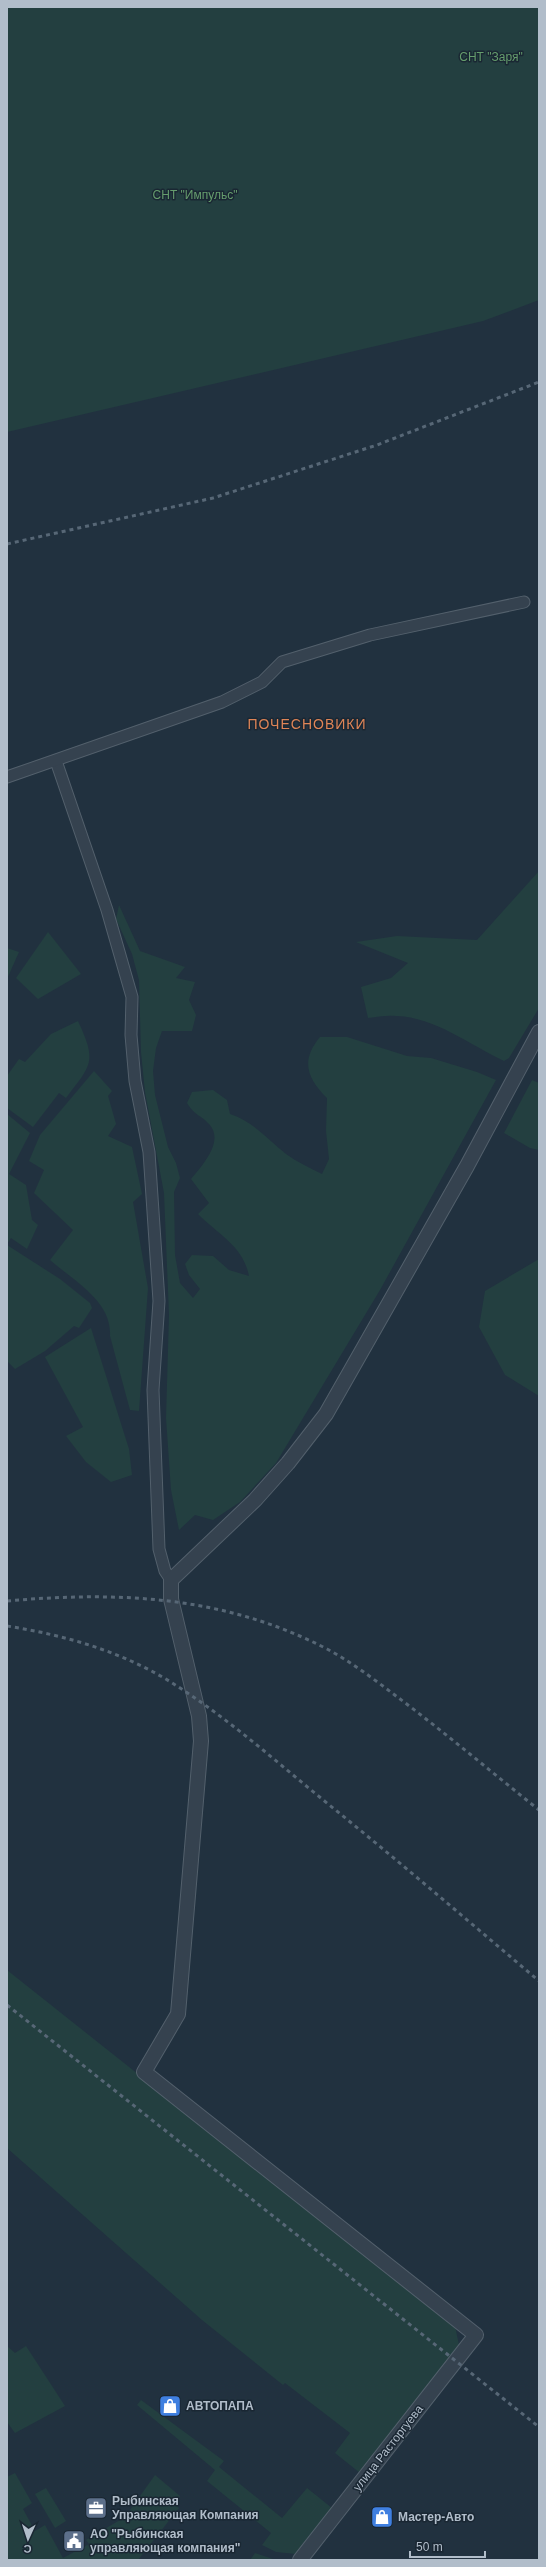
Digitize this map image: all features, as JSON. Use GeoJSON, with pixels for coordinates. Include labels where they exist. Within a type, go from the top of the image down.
{"type":"FeatureCollection","features":[{"type":"Feature","properties":{"kind":"street"},"geometry":{"type":"LineString","coordinates":[[7,777],[222,702],[262,682],[282,662],[370,636],[524,602]]}},
{"type":"Feature","properties":{"kind":"street"},"geometry":{"type":"LineString","coordinates":[[56,761],[108,910],[132,996],[132,1036],[135,1081],[149,1152],[159,1301],[153,1390],[159,1549],[165,1571],[171,1580],[255,1500],[288,1463],[326,1414],[467,1166],[539,1032]]}},
{"type":"Feature","properties":{"kind":"street","name":"улица Расторгуева"},"geometry":{"type":"LineString","coordinates":[[171,1580],[171,1600],[200,1716],[201,1741],[178,2014],[144,2072],[476,2335],[300,2560]]}},
{"type":"Feature","properties":{"kind":"green space","name":"СНТ \"Импульс\""},"geometry":{"type":"Polygon","coordinates":[[[7,7],[539,7],[539,300],[483,321],[7,432],[7,7]]]}},
{"type":"Feature","properties":{"kind":"green space"},"geometry":{"type":"Polygon","coordinates":[[[539,871],[539,1008],[509,1058],[504,1061],[452,1033],[425,1021],[393,1016],[368,1018],[361,987],[391,978],[408,963],[356,942],[397,936],[477,940],[539,871]]]}},
{"type":"Feature","properties":{"kind":"green space"},"geometry":{"type":"Polygon","coordinates":[[[119,905],[140,951],[185,967],[176,978],[195,982],[189,1000],[196,1015],[192,1031],[162,1031],[156,1048],[153,1071],[155,1095],[168,1147],[176,1163],[180,1178],[174,1192],[175,1255],[180,1283],[193,1298],[200,1289],[189,1275],[185,1264],[192,1255],[213,1256],[229,1270],[249,1276],[246,1266],[236,1249],[198,1214],[209,1203],[191,1179],[210,1153],[214,1138],[213,1131],[209,1124],[195,1113],[187,1103],[192,1092],[213,1090],[227,1100],[230,1114],[239,1117],[260,1131],[290,1157],[322,1174],[329,1159],[326,1131],[327,1098],[314,1083],[308,1068],[310,1053],[320,1037],[347,1037],[407,1056],[431,1058],[477,1072],[496,1080],[380,1290],[276,1463],[240,1502],[213,1520],[195,1515],[179,1530],[171,1490],[166,1418],[169,1315],[164,1193],[145,1092],[141,1052],[139,980],[132,954],[116,919],[119,905]]]}},
{"type":"Feature","properties":{"kind":"green space"},"geometry":{"type":"Polygon","coordinates":[[[48,932],[81,974],[38,999],[16,978],[48,932]]]}},
{"type":"Feature","properties":{"kind":"green space"},"geometry":{"type":"Polygon","coordinates":[[[7,948],[19,952],[7,979],[7,948]]]}},
{"type":"Feature","properties":{"kind":"green space"},"geometry":{"type":"Polygon","coordinates":[[[78,1021],[88,1046],[89,1062],[86,1070],[66,1098],[59,1093],[33,1127],[7,1108],[7,1076],[19,1059],[25,1062],[51,1034],[78,1021]]]}},
{"type":"Feature","properties":{"kind":"green space"},"geometry":{"type":"Polygon","coordinates":[[[94,1071],[112,1091],[108,1096],[116,1124],[108,1136],[132,1147],[142,1194],[133,1202],[148,1288],[139,1411],[130,1410],[105,1312],[90,1293],[50,1260],[73,1230],[34,1193],[44,1170],[29,1161],[40,1135],[94,1071]]]}},
{"type":"Feature","properties":{"kind":"green space"},"geometry":{"type":"Polygon","coordinates":[[[532,1080],[539,1083],[539,1150],[530,1148],[504,1133],[532,1080]]]}},
{"type":"Feature","properties":{"kind":"green space"},"geometry":{"type":"Polygon","coordinates":[[[7,1114],[30,1133],[9,1174],[26,1185],[32,1220],[38,1225],[27,1249],[11,1238],[7,1244],[7,1114]]]}},
{"type":"Feature","properties":{"kind":"green space"},"geometry":{"type":"Polygon","coordinates":[[[7,1245],[60,1279],[90,1303],[92,1308],[79,1328],[74,1326],[45,1351],[15,1369],[7,1361],[7,1245]]]}},
{"type":"Feature","properties":{"kind":"green space"},"geometry":{"type":"Polygon","coordinates":[[[539,1259],[539,1396],[505,1375],[479,1327],[485,1291],[539,1259]]]}},
{"type":"Feature","properties":{"kind":"green space"},"geometry":{"type":"Polygon","coordinates":[[[91,1328],[129,1449],[132,1475],[111,1482],[86,1462],[66,1436],[83,1427],[45,1357],[91,1328]]]}},
{"type":"Feature","properties":{"kind":"green space"},"geometry":{"type":"Polygon","coordinates":[[[7,1970],[455,2326],[459,2345],[455,2354],[360,2473],[335,2453],[350,2433],[285,2383],[283,2385],[202,2320],[7,2148],[7,1970]]]}},
{"type":"Feature","properties":{"kind":"green space"},"geometry":{"type":"Polygon","coordinates":[[[7,2346],[15,2353],[26,2346],[65,2406],[15,2433],[7,2422],[7,2346]]]}},
{"type":"Feature","properties":{"kind":"green space"},"geometry":{"type":"Polygon","coordinates":[[[141,2400],[224,2461],[219,2467],[282,2518],[307,2488],[332,2508],[296,2554],[276,2552],[262,2545],[271,2533],[207,2481],[215,2470],[137,2405],[141,2400]]]}},
{"type":"Feature","properties":{"kind":"green space"},"geometry":{"type":"Polygon","coordinates":[[[15,2473],[32,2503],[23,2509],[35,2531],[45,2525],[63,2558],[89,2544],[86,2540],[125,2517],[155,2475],[180,2496],[174,2504],[179,2508],[138,2560],[7,2560],[7,2477],[15,2473]]]}},
{"type":"Feature","properties":{"kind":"green space"},"geometry":{"type":"Polygon","coordinates":[[[46,2488],[66,2521],[55,2528],[35,2494],[46,2488]]]}},
{"type":"Feature","properties":{"kind":"green space"},"geometry":{"type":"Polygon","coordinates":[[[255,2553],[276,2560],[250,2560],[255,2553]]]}},
{"type":"Feature","properties":{"kind":"railway"},"geometry":{"type":"LineString","coordinates":[[7,544],[213,498],[377,445],[539,382]]}},
{"type":"Feature","properties":{"kind":"railway"},"geometry":{"type":"LineString","coordinates":[[7,1601],[90,1597],[171,1601],[211,1608],[250,1618],[289,1631],[327,1649],[367,1674],[539,1810]]}},
{"type":"Feature","properties":{"kind":"railway"},"geometry":{"type":"LineString","coordinates":[[7,1626],[70,1639],[111,1653],[150,1670],[189,1694],[228,1722],[404,1866],[539,1981]]}},
{"type":"Feature","properties":{"kind":"railway"},"geometry":{"type":"LineString","coordinates":[[7,2005],[539,2427]]}},
{"type":"Feature","properties":{"kind":"place","name":"АВТОПАПА"},"geometry":{"type":"Point","coordinates":[170,2406]}},
{"type":"Feature","properties":{"kind":"place","name":"Рыбинская Управляющая Компания"},"geometry":{"type":"Point","coordinates":[96,2508]}},
{"type":"Feature","properties":{"kind":"place","name":"Мастер-Авто"},"geometry":{"type":"Point","coordinates":[382,2517]}},
{"type":"Feature","properties":{"kind":"place","name":"АО \"Рыбинская управляющая компания\""},"geometry":{"type":"Point","coordinates":[74,2541]}},
{"type":"Feature","properties":{"kind":"district","name":"ПОЧЕСНОВИКИ"},"geometry":{"type":"Point","coordinates":[307,724]}},
{"type":"Feature","properties":{"kind":"park label","name":"СНТ \"Заря\""},"geometry":{"type":"Point","coordinates":[491,57]}}]}
